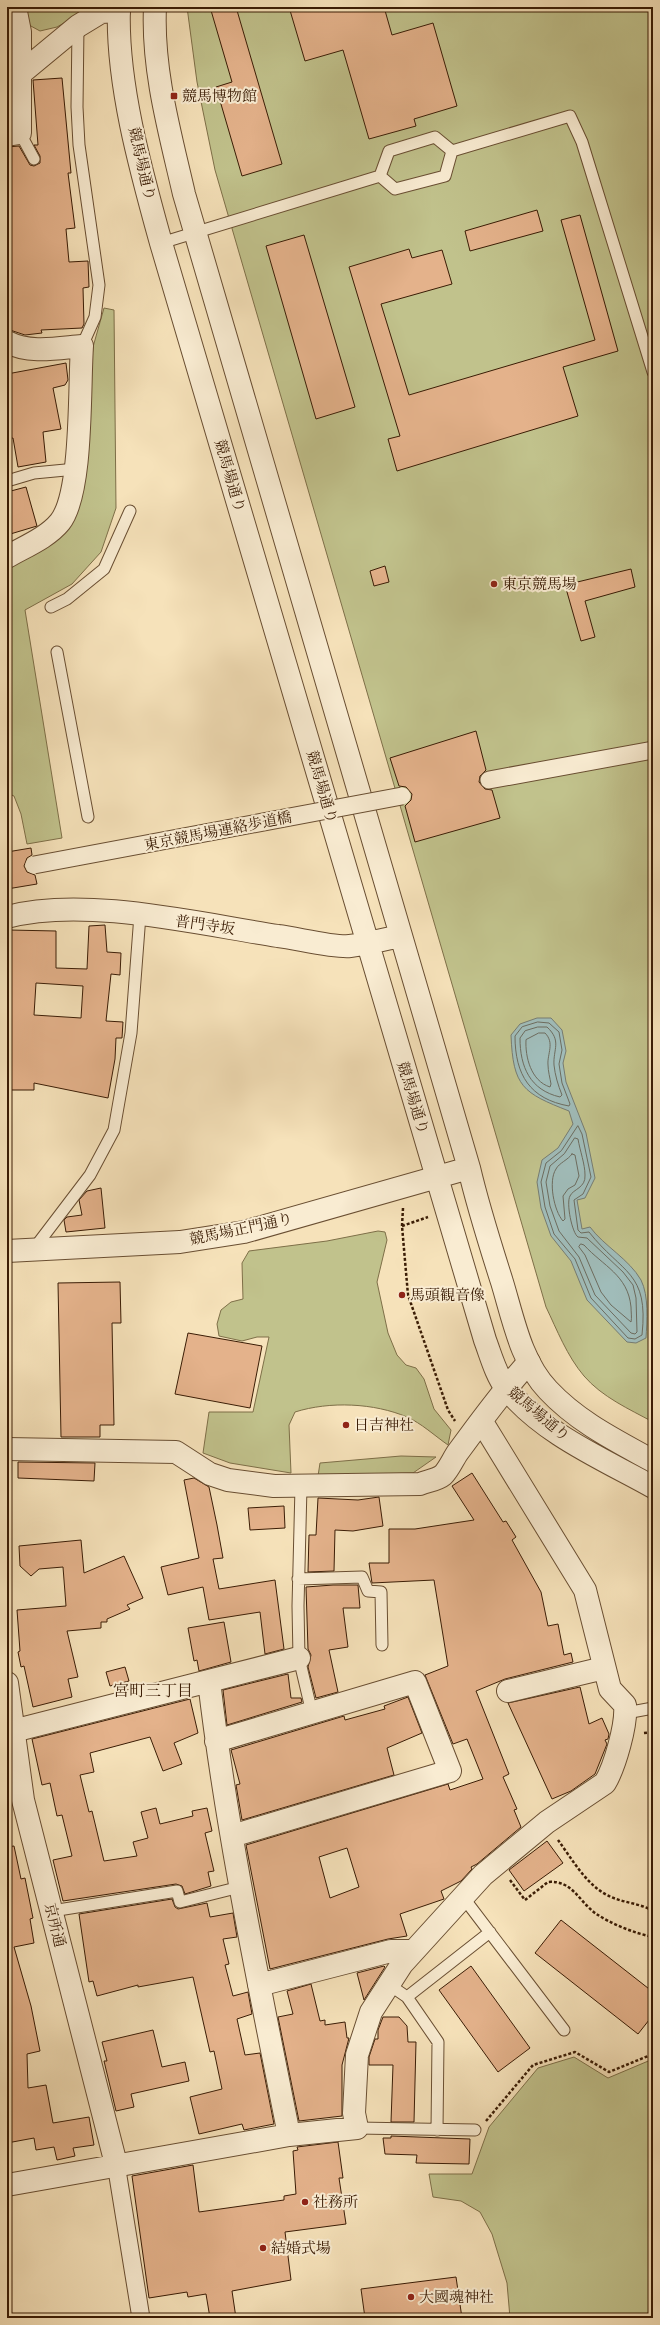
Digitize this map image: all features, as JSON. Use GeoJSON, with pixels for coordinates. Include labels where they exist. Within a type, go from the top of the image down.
{"type":"FeatureCollection","features":[{"type":"Feature","properties":{"kind":"street","name":"競馬場通り"},"geometry":{"type":"LineString","coordinates":[[154,7],[157,59],[167,122],[195,233],[469,1168],[477,1202],[518,1334],[529,1362],[546,1389],[587,1425],[653,1460]]}},
{"type":"Feature","properties":{"kind":"street","name":"競馬場通り"},"geometry":{"type":"LineString","coordinates":[[119,9],[123,66],[133,128],[161,243],[485,1340],[506,1387],[553,1430],[653,1487]]}},
{"type":"Feature","properties":{"kind":"street"},"geometry":{"type":"LineString","coordinates":[[20,74],[78,26],[101,12],[119,9]]}},
{"type":"Feature","properties":{"kind":"street"},"geometry":{"type":"LineString","coordinates":[[13,11],[20,32],[20,74],[14,134]]}},
{"type":"Feature","properties":{"kind":"street"},"geometry":{"type":"LineString","coordinates":[[7,342],[15,346],[40,350],[82,346],[76,469],[72,496],[60,522],[44,536],[7,557]]}},
{"type":"Feature","properties":{"kind":"street"},"geometry":{"type":"LineString","coordinates":[[262,584],[295,575]]}},
{"type":"Feature","properties":{"kind":"street"},"geometry":{"type":"LineString","coordinates":[[489,780],[653,750]]}},
{"type":"Feature","properties":{"kind":"street","name":"東京競馬場連絡歩道橋"},"geometry":{"type":"LineString","coordinates":[[34,865],[402,796]]}},
{"type":"Feature","properties":{"kind":"street","name":"普門寺坂"},"geometry":{"type":"LineString","coordinates":[[7,917],[27,912],[54,910],[97,911],[140,915],[349,946],[401,936]]}},
{"type":"Feature","properties":{"kind":"street","name":"競馬場正門通り"},"geometry":{"type":"LineString","coordinates":[[7,1251],[180,1242],[238,1233],[469,1168]]}},
{"type":"Feature","properties":{"kind":"street"},"geometry":{"type":"LineString","coordinates":[[7,1449],[176,1452],[210,1474],[228,1480],[274,1486],[301,1487],[420,1484],[439,1478],[444,1474],[458,1451],[482,1422],[506,1387],[529,1362]]}},
{"type":"Feature","properties":{"kind":"street"},"geometry":{"type":"LineString","coordinates":[[7,2185],[116,2164],[289,2134],[357,2128],[354,2113],[357,2055],[371,2012],[388,1984],[413,1951],[483,1875],[547,1822],[606,1783],[610,1775],[626,1713],[625,1705],[610,1689],[585,1590],[482,1422]]}},
{"type":"Feature","properties":{"kind":"street"},"geometry":{"type":"LineString","coordinates":[[12,1738],[209,1681],[299,1658]]}},
{"type":"Feature","properties":{"kind":"street"},"geometry":{"type":"LineString","coordinates":[[508,1691],[604,1668]]}},
{"type":"Feature","properties":{"kind":"street"},"geometry":{"type":"LineString","coordinates":[[209,1681],[216,1741],[240,1887],[289,2134]]}},
{"type":"Feature","properties":{"kind":"street"},"geometry":{"type":"LineString","coordinates":[[216,1741],[415,1682],[450,1772],[232,1836]]}},
{"type":"Feature","properties":{"kind":"street","name":"京所通"},"geometry":{"type":"LineString","coordinates":[[7,1683],[12,1738],[23,1800],[116,2164]]}},
{"type":"Feature","properties":{"kind":"street"},"geometry":{"type":"LineString","coordinates":[[259,1985],[391,1952],[413,1951]]}},
{"type":"Feature","properties":{"kind":"street"},"geometry":{"type":"LineString","coordinates":[[116,2164],[141,2318]]}},
{"type":"Feature","properties":{"kind":"lane"},"geometry":{"type":"LineString","coordinates":[[78,26],[77,107],[79,145],[99,285],[95,317],[82,346]]}},
{"type":"Feature","properties":{"kind":"lane"},"geometry":{"type":"LineString","coordinates":[[452,151],[570,116],[582,142],[653,372]]}},
{"type":"Feature","properties":{"kind":"lane"},"geometry":{"type":"LineString","coordinates":[[14,134],[34,159]]}},
{"type":"Feature","properties":{"kind":"lane"},"geometry":{"type":"LineString","coordinates":[[380,176],[389,151],[435,137],[452,151]]}},
{"type":"Feature","properties":{"kind":"lane"},"geometry":{"type":"LineString","coordinates":[[380,176],[395,189],[445,176],[452,151]]}},
{"type":"Feature","properties":{"kind":"lane"},"geometry":{"type":"LineString","coordinates":[[161,243],[380,176]]}},
{"type":"Feature","properties":{"kind":"lane"},"geometry":{"type":"LineString","coordinates":[[7,481],[34,473],[76,469]]}},
{"type":"Feature","properties":{"kind":"lane"},"geometry":{"type":"LineString","coordinates":[[51,607],[68,599],[104,569],[130,511]]}},
{"type":"Feature","properties":{"kind":"lane"},"geometry":{"type":"LineString","coordinates":[[58,652],[88,817]]}},
{"type":"Feature","properties":{"kind":"lane"},"geometry":{"type":"LineString","coordinates":[[33,1250],[90,1175],[114,1130],[131,1033],[140,915]]}},
{"type":"Feature","properties":{"kind":"lane"},"geometry":{"type":"LineString","coordinates":[[301,1487],[298,1580],[299,1658],[312,1713]]}},
{"type":"Feature","properties":{"kind":"lane"},"geometry":{"type":"LineString","coordinates":[[298,1580],[362,1577],[368,1591],[381,1592],[382,1645]]}},
{"type":"Feature","properties":{"kind":"lane"},"geometry":{"type":"LineString","coordinates":[[626,1713],[653,1708]]}},
{"type":"Feature","properties":{"kind":"lane"},"geometry":{"type":"LineString","coordinates":[[52,1911],[177,1891],[180,1902],[240,1887]]}},
{"type":"Feature","properties":{"kind":"lane"},"geometry":{"type":"LineString","coordinates":[[463,1897],[564,2030]]}},
{"type":"Feature","properties":{"kind":"lane"},"geometry":{"type":"LineString","coordinates":[[406,1997],[490,1932]]}},
{"type":"Feature","properties":{"kind":"lane"},"geometry":{"type":"LineString","coordinates":[[388,1984],[406,1997],[438,2042],[437,2130]]}},
{"type":"Feature","properties":{"kind":"lane"},"geometry":{"type":"LineString","coordinates":[[357,2128],[475,2130]]}},
{"type":"Feature","properties":{"kind":"path"},"geometry":{"type":"LineString","coordinates":[[403,1206],[402,1226],[430,1216]]}},
{"type":"Feature","properties":{"kind":"path"},"geometry":{"type":"LineString","coordinates":[[555,1837],[588,1880],[600,1891],[609,1896],[653,1911]]}},
{"type":"Feature","properties":{"kind":"path"},"geometry":{"type":"LineString","coordinates":[[507,1876],[525,1900],[548,1882],[565,1883],[596,1913],[638,1934],[653,1938]]}},
{"type":"Feature","properties":{"kind":"path"},"geometry":{"type":"LineString","coordinates":[[475,2130],[486,2122],[533,2066],[575,2052],[609,2072],[653,2054]]}},
{"type":"Feature","properties":{"kind":"green space"},"geometry":{"type":"Polygon","coordinates":[[[25,7],[92,7],[57,27],[40,31],[29,25],[25,7]]]}},
{"type":"Feature","properties":{"kind":"green space","name":"東京競馬場"},"geometry":{"type":"Polygon","coordinates":[[[187,7],[653,7],[653,1422],[607,1396],[584,1376],[567,1351],[546,1307],[215,170],[197,82],[187,7]]]}},
{"type":"Feature","properties":{"kind":"green space"},"geometry":{"type":"Polygon","coordinates":[[[104,308],[114,310],[116,508],[101,552],[72,584],[25,610],[62,838],[27,844],[21,814],[14,796],[7,793],[7,565],[78,501],[93,347],[104,308]]]}},
{"type":"Feature","properties":{"kind":"green space"},"geometry":{"type":"Polygon","coordinates":[[[378,1231],[385,1232],[387,1240],[377,1282],[388,1333],[397,1355],[406,1365],[416,1368],[424,1379],[434,1409],[451,1430],[448,1445],[417,1423],[394,1412],[366,1406],[337,1405],[309,1408],[295,1412],[289,1425],[291,1473],[230,1463],[203,1453],[209,1412],[253,1412],[269,1337],[257,1337],[242,1341],[219,1336],[217,1324],[221,1310],[231,1302],[243,1299],[242,1263],[249,1251],[327,1241],[378,1231]]]}},
{"type":"Feature","properties":{"kind":"green space"},"geometry":{"type":"Polygon","coordinates":[[[401,1456],[436,1457],[413,1473],[318,1476],[320,1463],[401,1456]]]}},
{"type":"Feature","properties":{"kind":"green space"},"geometry":{"type":"Polygon","coordinates":[[[574,2057],[608,2078],[653,2059],[653,2309],[641,2318],[510,2318],[507,2283],[492,2234],[480,2212],[461,2201],[433,2197],[429,2174],[472,2174],[489,2127],[538,2068],[574,2057]]]}},
{"type":"Feature","properties":{"kind":"water"},"geometry":{"type":"Polygon","coordinates":[[[537,1018],[551,1018],[562,1030],[566,1051],[563,1063],[566,1082],[586,1133],[595,1178],[585,1198],[577,1200],[582,1229],[590,1227],[636,1272],[644,1286],[647,1309],[646,1338],[636,1343],[627,1342],[587,1300],[571,1261],[551,1236],[541,1208],[537,1182],[542,1160],[558,1148],[573,1124],[569,1111],[553,1105],[531,1093],[518,1077],[514,1066],[511,1035],[520,1024],[537,1018]]]}},
{"type":"Feature","properties":{"kind":"building"},"geometry":{"type":"Polygon","coordinates":[[[210,7],[236,7],[282,164],[242,176],[216,87],[232,82],[210,7]]]}},
{"type":"Feature","properties":{"kind":"building"},"geometry":{"type":"Polygon","coordinates":[[[289,7],[384,7],[392,35],[433,23],[457,106],[414,119],[416,126],[369,139],[343,50],[305,61],[289,7]]]}},
{"type":"Feature","properties":{"kind":"building"},"geometry":{"type":"Polygon","coordinates":[[[62,78],[71,173],[68,173],[75,228],[66,229],[69,262],[88,261],[89,287],[83,288],[84,324],[82,328],[41,330],[42,333],[25,335],[10,330],[7,301],[7,147],[19,146],[30,165],[34,166],[40,163],[40,156],[34,145],[38,145],[33,80],[62,78]]]}},
{"type":"Feature","properties":{"kind":"building"},"geometry":{"type":"Polygon","coordinates":[[[537,210],[543,231],[470,251],[465,231],[537,210]]]}},
{"type":"Feature","properties":{"kind":"building"},"geometry":{"type":"Polygon","coordinates":[[[580,215],[618,351],[563,367],[578,416],[397,471],[388,439],[400,436],[349,267],[409,249],[412,258],[442,250],[452,284],[381,304],[409,395],[595,340],[561,220],[580,215]]]}},
{"type":"Feature","properties":{"kind":"building"},"geometry":{"type":"Polygon","coordinates":[[[304,235],[355,407],[316,419],[266,246],[304,235]]]}},
{"type":"Feature","properties":{"kind":"building"},"geometry":{"type":"Polygon","coordinates":[[[66,363],[68,380],[65,385],[53,388],[61,429],[43,432],[46,462],[18,467],[13,438],[7,439],[7,374],[66,363]]]}},
{"type":"Feature","properties":{"kind":"building"},"geometry":{"type":"Polygon","coordinates":[[[26,487],[37,526],[7,535],[7,492],[26,487]]]}},
{"type":"Feature","properties":{"kind":"building"},"geometry":{"type":"Polygon","coordinates":[[[385,566],[389,582],[374,586],[370,571],[385,566]]]}},
{"type":"Feature","properties":{"kind":"building"},"geometry":{"type":"Polygon","coordinates":[[[631,569],[635,587],[585,601],[595,637],[581,641],[565,585],[631,569]]]}},
{"type":"Feature","properties":{"kind":"building"},"geometry":{"type":"Polygon","coordinates":[[[476,731],[486,770],[480,776],[479,782],[485,789],[492,790],[500,818],[415,842],[405,806],[411,800],[412,794],[406,787],[399,786],[390,758],[476,731]]]}},
{"type":"Feature","properties":{"kind":"building"},"geometry":{"type":"Polygon","coordinates":[[[31,848],[32,855],[27,858],[24,866],[27,872],[35,875],[37,884],[7,889],[7,852],[31,848]]]}},
{"type":"Feature","properties":{"kind":"building"},"geometry":{"type":"Polygon","coordinates":[[[105,925],[107,952],[121,953],[120,975],[111,974],[106,1021],[123,1022],[122,1038],[116,1038],[115,1059],[108,1098],[34,1083],[34,1090],[7,1090],[9,930],[56,931],[56,968],[87,969],[89,926],[105,925]],[[36,983],[34,1015],[81,1018],[83,986],[36,983]]]}},
{"type":"Feature","properties":{"kind":"building"},"geometry":{"type":"Polygon","coordinates":[[[101,1188],[105,1228],[66,1232],[64,1220],[67,1217],[82,1215],[79,1200],[87,1191],[101,1188]]]}},
{"type":"Feature","properties":{"kind":"building"},"geometry":{"type":"Polygon","coordinates":[[[120,1282],[121,1323],[112,1323],[114,1425],[100,1425],[100,1437],[61,1437],[58,1283],[120,1282]]]}},
{"type":"Feature","properties":{"kind":"building"},"geometry":{"type":"Polygon","coordinates":[[[188,1333],[262,1346],[250,1408],[175,1394],[188,1333]]]}},
{"type":"Feature","properties":{"kind":"building"},"geometry":{"type":"Polygon","coordinates":[[[18,1462],[95,1463],[94,1481],[18,1478],[18,1462]]]}},
{"type":"Feature","properties":{"kind":"building"},"geometry":{"type":"Polygon","coordinates":[[[472,1473],[503,1522],[506,1521],[516,1537],[512,1540],[541,1592],[548,1626],[558,1624],[564,1655],[571,1653],[573,1662],[505,1679],[476,1691],[509,1774],[503,1777],[517,1809],[514,1810],[521,1827],[477,1864],[471,1867],[472,1869],[461,1881],[441,1891],[444,1899],[400,1914],[407,1936],[388,1939],[270,1969],[246,1845],[448,1784],[450,1790],[483,1779],[467,1739],[453,1744],[425,1675],[448,1666],[434,1580],[372,1583],[369,1563],[389,1563],[389,1529],[415,1529],[474,1520],[452,1486],[472,1473]],[[347,1848],[319,1857],[330,1898],[359,1887],[347,1848]]]}},
{"type":"Feature","properties":{"kind":"building"},"geometry":{"type":"Polygon","coordinates":[[[194,1478],[209,1487],[223,1558],[213,1559],[219,1589],[275,1580],[284,1649],[265,1654],[260,1612],[209,1620],[203,1587],[168,1595],[161,1567],[199,1558],[184,1480],[194,1478]]]}},
{"type":"Feature","properties":{"kind":"building"},"geometry":{"type":"Polygon","coordinates":[[[379,1497],[383,1526],[353,1531],[335,1530],[334,1571],[308,1572],[309,1535],[316,1535],[318,1498],[358,1500],[379,1497]]]}},
{"type":"Feature","properties":{"kind":"building"},"geometry":{"type":"Polygon","coordinates":[[[284,1506],[285,1528],[250,1530],[248,1508],[284,1506]]]}},
{"type":"Feature","properties":{"kind":"building"},"geometry":{"type":"Polygon","coordinates":[[[81,1540],[84,1573],[124,1556],[143,1598],[127,1605],[130,1609],[107,1619],[107,1622],[101,1622],[101,1628],[67,1631],[78,1677],[68,1679],[72,1697],[33,1707],[24,1666],[21,1667],[18,1652],[20,1651],[17,1610],[66,1606],[63,1567],[39,1569],[31,1576],[20,1566],[19,1546],[81,1540]]]}},
{"type":"Feature","properties":{"kind":"building"},"geometry":{"type":"Polygon","coordinates":[[[358,1585],[360,1608],[343,1608],[348,1647],[329,1650],[338,1692],[316,1698],[308,1667],[311,1655],[308,1649],[306,1587],[358,1585]]]}},
{"type":"Feature","properties":{"kind":"building"},"geometry":{"type":"Polygon","coordinates":[[[224,1622],[231,1662],[199,1671],[197,1660],[194,1661],[188,1628],[224,1622]]]}},
{"type":"Feature","properties":{"kind":"building"},"geometry":{"type":"Polygon","coordinates":[[[125,1667],[129,1681],[110,1686],[106,1672],[125,1667]]]}},
{"type":"Feature","properties":{"kind":"building"},"geometry":{"type":"Polygon","coordinates":[[[288,1674],[291,1698],[301,1698],[302,1702],[227,1725],[223,1690],[288,1674]]]}},
{"type":"Feature","properties":{"kind":"building"},"geometry":{"type":"Polygon","coordinates":[[[580,1687],[589,1724],[602,1718],[609,1734],[608,1739],[605,1740],[607,1744],[595,1774],[571,1791],[552,1799],[508,1703],[580,1687]]]}},
{"type":"Feature","properties":{"kind":"building"},"geometry":{"type":"Polygon","coordinates":[[[408,1697],[422,1733],[387,1748],[394,1775],[242,1820],[236,1785],[240,1784],[231,1750],[344,1716],[345,1720],[385,1709],[384,1706],[408,1697]]]}},
{"type":"Feature","properties":{"kind":"building"},"geometry":{"type":"Polygon","coordinates":[[[190,1699],[198,1733],[174,1743],[182,1764],[163,1771],[150,1737],[90,1753],[94,1772],[80,1775],[89,1812],[92,1811],[104,1861],[137,1856],[133,1842],[148,1838],[141,1812],[156,1808],[160,1824],[193,1816],[192,1811],[207,1808],[212,1831],[205,1833],[214,1871],[208,1872],[211,1886],[185,1894],[182,1886],[176,1884],[63,1901],[53,1860],[72,1856],[62,1815],[57,1816],[50,1783],[42,1785],[32,1739],[190,1699]]]}},
{"type":"Feature","properties":{"kind":"building"},"geometry":{"type":"Polygon","coordinates":[[[547,1841],[563,1863],[524,1891],[509,1870],[547,1841]]]}},
{"type":"Feature","properties":{"kind":"building"},"geometry":{"type":"Polygon","coordinates":[[[14,1846],[21,1879],[25,1878],[33,1918],[30,1919],[34,1943],[14,1947],[31,2006],[40,2051],[27,2054],[28,2088],[46,2085],[53,2123],[89,2117],[94,2145],[73,2148],[75,2156],[57,2160],[54,2147],[36,2150],[34,2138],[7,2143],[7,1847],[14,1846]]]}},
{"type":"Feature","properties":{"kind":"building"},"geometry":{"type":"Polygon","coordinates":[[[172,1899],[175,1907],[178,1909],[207,1903],[210,1917],[233,1913],[237,1937],[223,1939],[229,1964],[225,1965],[233,1996],[248,1992],[252,2014],[237,2019],[245,2055],[260,2053],[274,2124],[244,2130],[242,2124],[199,2134],[190,2097],[222,2089],[214,2051],[210,2052],[193,1977],[138,1987],[138,1985],[97,1996],[93,1981],[89,1982],[79,1914],[172,1899]]]}},
{"type":"Feature","properties":{"kind":"building"},"geometry":{"type":"Polygon","coordinates":[[[561,1920],[653,1992],[653,2015],[638,2034],[535,1953],[561,1920]]]}},
{"type":"Feature","properties":{"kind":"building"},"geometry":{"type":"Polygon","coordinates":[[[471,1966],[530,2048],[498,2072],[439,1990],[471,1966]]]}},
{"type":"Feature","properties":{"kind":"building"},"geometry":{"type":"Polygon","coordinates":[[[385,1967],[364,2000],[357,1973],[385,1967]]]}},
{"type":"Feature","properties":{"kind":"building"},"geometry":{"type":"Polygon","coordinates":[[[311,1984],[320,2021],[325,2020],[325,2025],[345,2022],[347,2038],[349,2038],[342,2065],[342,2116],[299,2121],[278,2017],[293,2014],[287,1991],[311,1984]]]}},
{"type":"Feature","properties":{"kind":"building"},"geometry":{"type":"Polygon","coordinates":[[[383,2017],[399,2017],[407,2026],[408,2042],[416,2042],[414,2122],[391,2122],[393,2065],[369,2065],[369,2057],[375,2039],[378,2039],[378,2030],[383,2017]]]}},
{"type":"Feature","properties":{"kind":"building"},"geometry":{"type":"Polygon","coordinates":[[[153,2030],[162,2067],[185,2062],[189,2081],[131,2094],[134,2107],[116,2111],[104,2061],[107,2061],[102,2042],[153,2030]]]}},
{"type":"Feature","properties":{"kind":"building"},"geometry":{"type":"Polygon","coordinates":[[[391,2136],[470,2139],[469,2164],[416,2163],[417,2155],[385,2154],[383,2138],[391,2138],[391,2136]]]}},
{"type":"Feature","properties":{"kind":"building"},"geometry":{"type":"Polygon","coordinates":[[[338,2142],[343,2178],[339,2178],[346,2224],[285,2232],[291,2280],[232,2291],[236,2318],[210,2318],[206,2294],[188,2297],[187,2292],[149,2298],[132,2176],[193,2165],[199,2212],[284,2200],[284,2196],[296,2194],[293,2151],[298,2150],[297,2147],[338,2142]]]}},
{"type":"Feature","properties":{"kind":"building","name":"大國魂神社"},"geometry":{"type":"Polygon","coordinates":[[[456,2277],[462,2318],[365,2318],[361,2289],[456,2277]]]}},
{"type":"Feature","properties":{"kind":"place","name":"競馬博物館"},"geometry":{"type":"Point","coordinates":[174,96]}},
{"type":"Feature","properties":{"kind":"place","name":"東京競馬場"},"geometry":{"type":"Point","coordinates":[494,584]}},
{"type":"Feature","properties":{"kind":"place","name":"馬頭観音像"},"geometry":{"type":"Point","coordinates":[402,1295]}},
{"type":"Feature","properties":{"kind":"place","name":"日吉神社"},"geometry":{"type":"Point","coordinates":[346,1425]}},
{"type":"Feature","properties":{"kind":"place","name":"社務所"},"geometry":{"type":"Point","coordinates":[305,2202]}},
{"type":"Feature","properties":{"kind":"place","name":"結婚式場"},"geometry":{"type":"Point","coordinates":[263,2248]}},
{"type":"Feature","properties":{"kind":"place","name":"大國魂神社"},"geometry":{"type":"Point","coordinates":[411,2297]}},
{"type":"Feature","properties":{"kind":"district","name":"宮町三丁目"},"geometry":{"type":"Point","coordinates":[153,1690]}}]}
